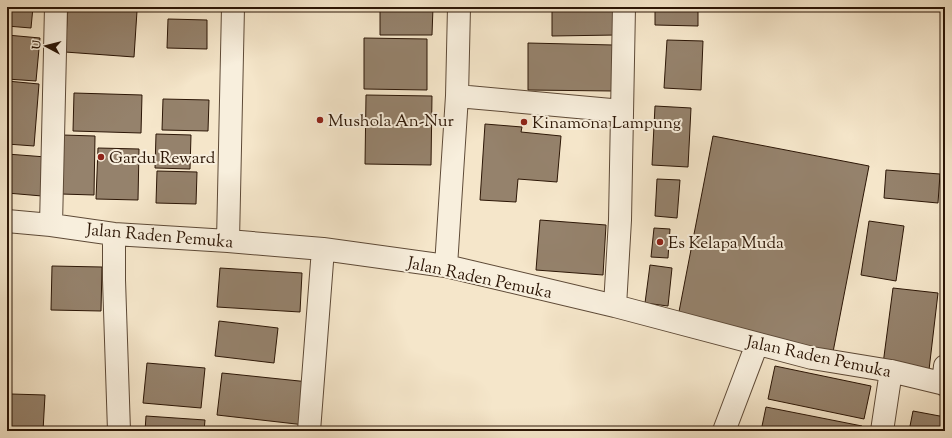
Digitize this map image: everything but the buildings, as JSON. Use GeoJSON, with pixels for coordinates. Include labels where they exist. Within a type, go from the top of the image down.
{"type":"FeatureCollection","features":[{"type":"Feature","properties":{"kind":"street"},"geometry":{"type":"LineString","coordinates":[[51,225],[56,7]]}},
{"type":"Feature","properties":{"kind":"street"},"geometry":{"type":"LineString","coordinates":[[228,241],[233,7]]}},
{"type":"Feature","properties":{"kind":"street"},"geometry":{"type":"LineString","coordinates":[[446,266],[458,96],[459,7]]}},
{"type":"Feature","properties":{"kind":"street"},"geometry":{"type":"LineString","coordinates":[[615,306],[620,220],[624,7]]}},
{"type":"Feature","properties":{"kind":"street"},"geometry":{"type":"LineString","coordinates":[[458,96],[622,111]]}},
{"type":"Feature","properties":{"kind":"street","name":"Jalan Raden Pemuka"},"geometry":{"type":"LineString","coordinates":[[7,221],[51,225],[114,234],[323,249],[446,266],[615,306],[812,358],[944,378]]}},
{"type":"Feature","properties":{"kind":"street"},"geometry":{"type":"LineString","coordinates":[[114,234],[119,431]]}},
{"type":"Feature","properties":{"kind":"street"},"geometry":{"type":"LineString","coordinates":[[310,431],[323,249]]}},
{"type":"Feature","properties":{"kind":"street"},"geometry":{"type":"LineString","coordinates":[[724,431],[757,344]]}},
{"type":"Feature","properties":{"kind":"street"},"geometry":{"type":"LineString","coordinates":[[882,431],[891,371]]}},
{"type":"Feature","properties":{"kind":"place","name":"Mushola An-Nur"},"geometry":{"type":"Point","coordinates":[320,120]}},
{"type":"Feature","properties":{"kind":"place","name":"Kinamona Lampung"},"geometry":{"type":"Point","coordinates":[524,122]}},
{"type":"Feature","properties":{"kind":"place","name":"Gardu Reward"},"geometry":{"type":"Point","coordinates":[101,157]}},
{"type":"Feature","properties":{"kind":"place","name":"Es Kelapa Muda"},"geometry":{"type":"Point","coordinates":[660,242]}}]}
